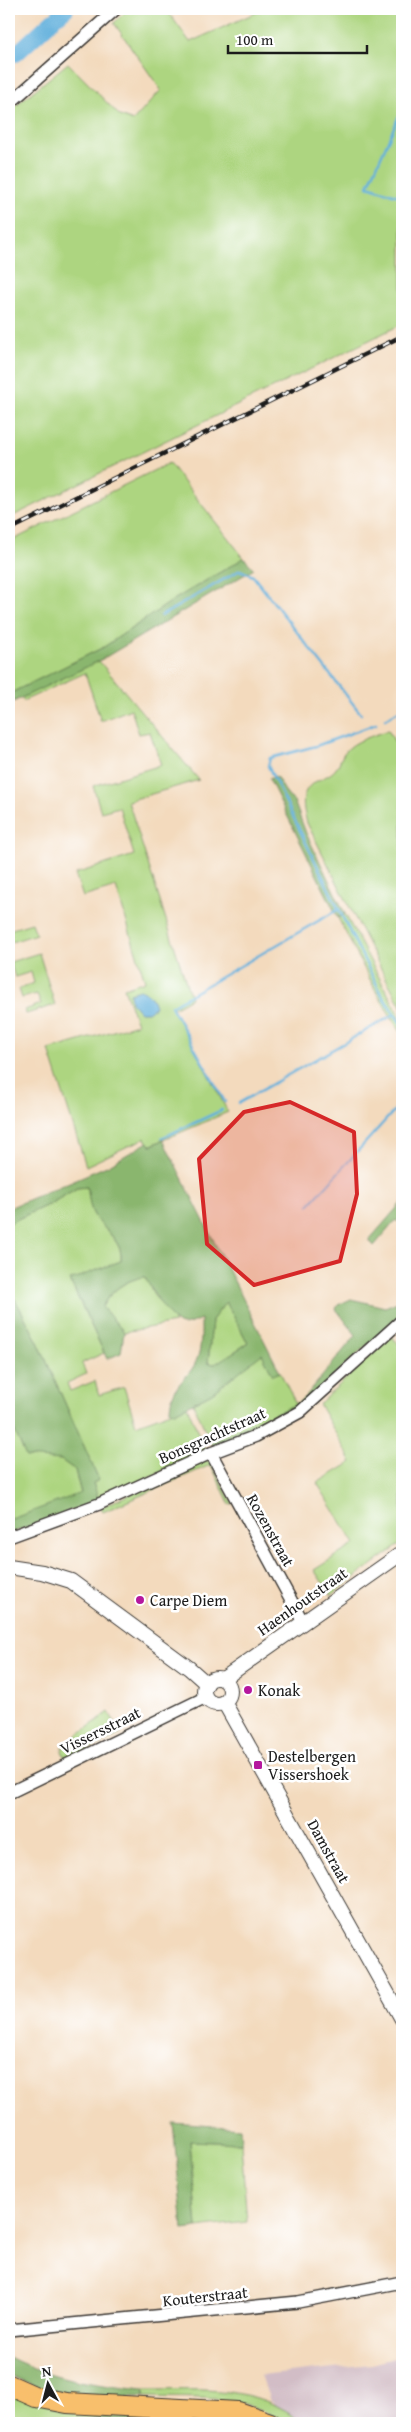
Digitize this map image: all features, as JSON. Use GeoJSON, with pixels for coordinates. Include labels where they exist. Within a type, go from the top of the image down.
{"type":"FeatureCollection","features":[{"type":"Feature","properties":{"kind":"highway"},"geometry":{"type":"LineString","coordinates":[[9,2385],[36,2397],[67,2403],[238,2412],[270,2423]]}},
{"type":"Feature","properties":{"kind":"street"},"geometry":{"type":"LineString","coordinates":[[9,104],[116,9]]}},
{"type":"Feature","properties":{"kind":"street","name":"Bonsgrachtstraat"},"geometry":{"type":"LineString","coordinates":[[9,1536],[99,1504],[211,1453],[256,1436],[300,1412],[402,1320]]}},
{"type":"Feature","properties":{"kind":"street","name":"Rozenstraat"},"geometry":{"type":"LineString","coordinates":[[211,1453],[303,1622]]}},
{"type":"Feature","properties":{"kind":"street","name":"Haenhoutstraat"},"geometry":{"type":"LineString","coordinates":[[223,1679],[402,1553]]}},
{"type":"Feature","properties":{"kind":"street"},"geometry":{"type":"LineString","coordinates":[[9,1567],[42,1572],[71,1581],[189,1668],[214,1703],[224,1702],[230,1690],[223,1679],[214,1678],[206,1690]]}},
{"type":"Feature","properties":{"kind":"street","name":"Vissersstraat"},"geometry":{"type":"LineString","coordinates":[[9,1793],[206,1690]]}},
{"type":"Feature","properties":{"kind":"street","name":"Damstraat"},"geometry":{"type":"LineString","coordinates":[[224,1702],[402,2019]]}},
{"type":"Feature","properties":{"kind":"street","name":"Kouterstraat"},"geometry":{"type":"LineString","coordinates":[[9,2330],[298,2302],[402,2282]]}},
{"type":"Feature","properties":{"kind":"highlighted area"},"geometry":{"type":"Polygon","coordinates":[[[290,1102],[354,1132],[357,1194],[340,1261],[254,1285],[207,1244],[199,1159],[244,1112],[290,1102]]]}},
{"type":"Feature","properties":{"kind":"shaded area"},"geometry":{"type":"Polygon","coordinates":[[[402,2356],[402,2423],[304,2423],[270,2401],[261,2376],[371,2364],[402,2356]]]}},
{"type":"Feature","properties":{"kind":"green space"},"geometry":{"type":"Polygon","coordinates":[[[128,9],[166,9],[190,42],[264,9],[402,9],[402,324],[9,518],[9,111],[68,63],[120,116],[133,121],[161,90],[114,23],[128,9]]]}},
{"type":"Feature","properties":{"kind":"green space"},"geometry":{"type":"Polygon","coordinates":[[[169,463],[244,558],[175,599],[104,647],[9,694],[9,542],[169,463]]]}},
{"type":"Feature","properties":{"kind":"green space"},"geometry":{"type":"Polygon","coordinates":[[[244,558],[254,569],[99,661],[9,704],[9,694],[104,647],[175,599],[244,558]]]}},
{"type":"Feature","properties":{"kind":"green space"},"geometry":{"type":"Polygon","coordinates":[[[99,661],[199,780],[128,801],[191,998],[173,1008],[228,1112],[149,1146],[145,1138],[86,1166],[49,1050],[137,1024],[124,988],[145,981],[116,887],[83,897],[75,874],[134,855],[119,807],[101,812],[93,786],[161,765],[150,732],[139,734],[131,709],[101,721],[85,673],[23,701],[22,697],[99,661]]]}},
{"type":"Feature","properties":{"kind":"green space"},"geometry":{"type":"Polygon","coordinates":[[[388,730],[402,755],[402,1008],[307,823],[304,812],[304,795],[310,786],[335,770],[344,753],[353,745],[388,730]]]}},
{"type":"Feature","properties":{"kind":"green space"},"geometry":{"type":"Polygon","coordinates":[[[276,776],[288,796],[294,801],[306,833],[345,914],[338,918],[269,779],[276,776]]]}},
{"type":"Feature","properties":{"kind":"green space"},"geometry":{"type":"Polygon","coordinates":[[[345,914],[402,1020],[402,1034],[378,995],[338,918],[345,914]]]}},
{"type":"Feature","properties":{"kind":"green space"},"geometry":{"type":"Polygon","coordinates":[[[32,923],[36,934],[9,943],[9,930],[32,923]]]}},
{"type":"Feature","properties":{"kind":"green space"},"geometry":{"type":"Polygon","coordinates":[[[39,953],[55,1005],[26,1014],[25,1010],[41,1004],[37,994],[22,998],[19,989],[34,983],[31,972],[15,977],[10,962],[39,953]]]}},
{"type":"Feature","properties":{"kind":"green space"},"geometry":{"type":"Polygon","coordinates":[[[163,1140],[280,1372],[273,1375],[262,1354],[212,1393],[175,1412],[170,1411],[173,1394],[194,1366],[199,1354],[201,1319],[185,1325],[178,1323],[161,1304],[145,1277],[132,1280],[114,1291],[102,1307],[124,1332],[121,1353],[107,1359],[70,1280],[121,1261],[119,1246],[92,1211],[87,1187],[77,1188],[50,1204],[9,1223],[9,1208],[109,1165],[148,1142],[150,1146],[163,1140]],[[226,1302],[212,1320],[208,1363],[215,1364],[248,1343],[226,1302]]]}},
{"type":"Feature","properties":{"kind":"green space"},"geometry":{"type":"Polygon","coordinates":[[[87,1187],[92,1211],[115,1240],[121,1254],[121,1261],[70,1281],[104,1353],[82,1363],[86,1374],[67,1383],[70,1391],[95,1381],[99,1395],[124,1387],[136,1425],[187,1406],[205,1449],[204,1453],[99,1500],[93,1483],[99,1480],[38,1342],[9,1291],[9,1223],[50,1204],[77,1188],[87,1187]]]}},
{"type":"Feature","properties":{"kind":"green space"},"geometry":{"type":"Polygon","coordinates":[[[402,1202],[402,1226],[396,1220],[374,1246],[369,1240],[402,1202]]]}},
{"type":"Feature","properties":{"kind":"green space"},"geometry":{"type":"Polygon","coordinates":[[[145,1276],[155,1297],[164,1305],[175,1323],[124,1332],[102,1307],[109,1296],[119,1287],[131,1280],[145,1276]]]}},
{"type":"Feature","properties":{"kind":"green space"},"geometry":{"type":"Polygon","coordinates":[[[9,1291],[38,1342],[99,1480],[93,1483],[99,1500],[9,1534],[9,1520],[81,1493],[75,1470],[61,1460],[26,1457],[9,1418],[9,1291]]]}},
{"type":"Feature","properties":{"kind":"green space"},"geometry":{"type":"Polygon","coordinates":[[[351,1299],[385,1307],[402,1300],[402,1313],[295,1412],[213,1450],[211,1443],[296,1404],[305,1397],[356,1335],[336,1309],[338,1305],[351,1299]]]}},
{"type":"Feature","properties":{"kind":"green space"},"geometry":{"type":"Polygon","coordinates":[[[226,1302],[248,1343],[215,1364],[208,1363],[212,1320],[226,1302]]]}},
{"type":"Feature","properties":{"kind":"green space"},"geometry":{"type":"Polygon","coordinates":[[[391,1336],[402,1348],[402,1543],[331,1595],[314,1570],[355,1544],[317,1483],[352,1462],[319,1404],[391,1336]]]}},
{"type":"Feature","properties":{"kind":"green space"},"geometry":{"type":"Polygon","coordinates":[[[262,1353],[273,1375],[280,1372],[296,1404],[211,1443],[193,1403],[212,1393],[262,1353]]]}},
{"type":"Feature","properties":{"kind":"green space"},"geometry":{"type":"Polygon","coordinates":[[[9,1418],[26,1456],[61,1460],[75,1470],[81,1494],[9,1520],[9,1418]]]}},
{"type":"Feature","properties":{"kind":"green space"},"geometry":{"type":"Polygon","coordinates":[[[205,1461],[210,1461],[233,1504],[230,1505],[212,1467],[208,1466],[103,1512],[101,1507],[205,1461]]]}},
{"type":"Feature","properties":{"kind":"green space"},"geometry":{"type":"Polygon","coordinates":[[[109,1712],[121,1734],[66,1760],[62,1751],[64,1745],[109,1712]]]}},
{"type":"Feature","properties":{"kind":"green space"},"geometry":{"type":"Polygon","coordinates":[[[173,2123],[240,2128],[241,2143],[190,2141],[197,2228],[183,2230],[173,2123]]]}},
{"type":"Feature","properties":{"kind":"green space"},"geometry":{"type":"Polygon","coordinates":[[[190,2141],[241,2143],[247,2222],[197,2228],[190,2141]]]}},
{"type":"Feature","properties":{"kind":"green space"},"geometry":{"type":"Polygon","coordinates":[[[9,2357],[25,2365],[58,2376],[109,2386],[144,2390],[144,2397],[75,2394],[42,2388],[9,2376],[9,2357]]]}},
{"type":"Feature","properties":{"kind":"green space"},"geometry":{"type":"Polygon","coordinates":[[[144,2390],[208,2390],[247,2395],[267,2401],[304,2423],[288,2421],[242,2403],[206,2398],[144,2397],[144,2390]]]}},
{"type":"Feature","properties":{"kind":"green space"},"geometry":{"type":"Polygon","coordinates":[[[9,2392],[130,2413],[83,2423],[9,2423],[9,2392]]]}},
{"type":"Feature","properties":{"kind":"green space"},"geometry":{"type":"Polygon","coordinates":[[[130,2413],[152,2413],[155,2420],[152,2423],[83,2423],[96,2418],[130,2413]]]}},
{"type":"Feature","properties":{"kind":"water"},"geometry":{"type":"Polygon","coordinates":[[[140,990],[150,996],[153,1001],[155,1007],[148,1012],[140,1012],[131,1002],[130,993],[140,990]]]}},
{"type":"Feature","properties":{"kind":"waterway"},"geometry":{"type":"LineString","coordinates":[[59,15],[66,9]]}},
{"type":"Feature","properties":{"kind":"waterway"},"geometry":{"type":"LineString","coordinates":[[16,54],[53,20]]}},
{"type":"Feature","properties":{"kind":"waterway"},"geometry":{"type":"LineString","coordinates":[[402,109],[368,186],[402,197]]}},
{"type":"Feature","properties":{"kind":"waterway"},"geometry":{"type":"LineString","coordinates":[[161,616],[240,570],[253,576],[361,714]]}},
{"type":"Feature","properties":{"kind":"waterway"},"geometry":{"type":"LineString","coordinates":[[385,719],[402,709]]}},
{"type":"Feature","properties":{"kind":"waterway"},"geometry":{"type":"LineString","coordinates":[[376,724],[316,746],[270,758],[268,766],[383,997],[402,1025]]}},
{"type":"Feature","properties":{"kind":"waterway"},"geometry":{"type":"LineString","coordinates":[[400,747],[402,751]]}},
{"type":"Feature","properties":{"kind":"waterway"},"geometry":{"type":"LineString","coordinates":[[225,1102],[171,1006],[339,909]]}},
{"type":"Feature","properties":{"kind":"waterway"},"geometry":{"type":"LineString","coordinates":[[239,1103],[395,1014]]}},
{"type":"Feature","properties":{"kind":"waterway"},"geometry":{"type":"LineString","coordinates":[[309,1205],[402,1102]]}},
{"type":"Feature","properties":{"kind":"waterway"},"geometry":{"type":"LineString","coordinates":[[162,1138],[222,1110]]}},
{"type":"Feature","properties":{"kind":"railway"},"geometry":{"type":"LineString","coordinates":[[9,530],[402,336]]}},
{"type":"Feature","properties":{"kind":"place","name":"Carpe Diem"},"geometry":{"type":"Point","coordinates":[140,1600]}},
{"type":"Feature","properties":{"kind":"place","name":"Konak"},"geometry":{"type":"Point","coordinates":[248,1690]}},
{"type":"Feature","properties":{"kind":"place","name":"Destelbergen Vissershoek"},"geometry":{"type":"Point","coordinates":[258,1765]}}]}
